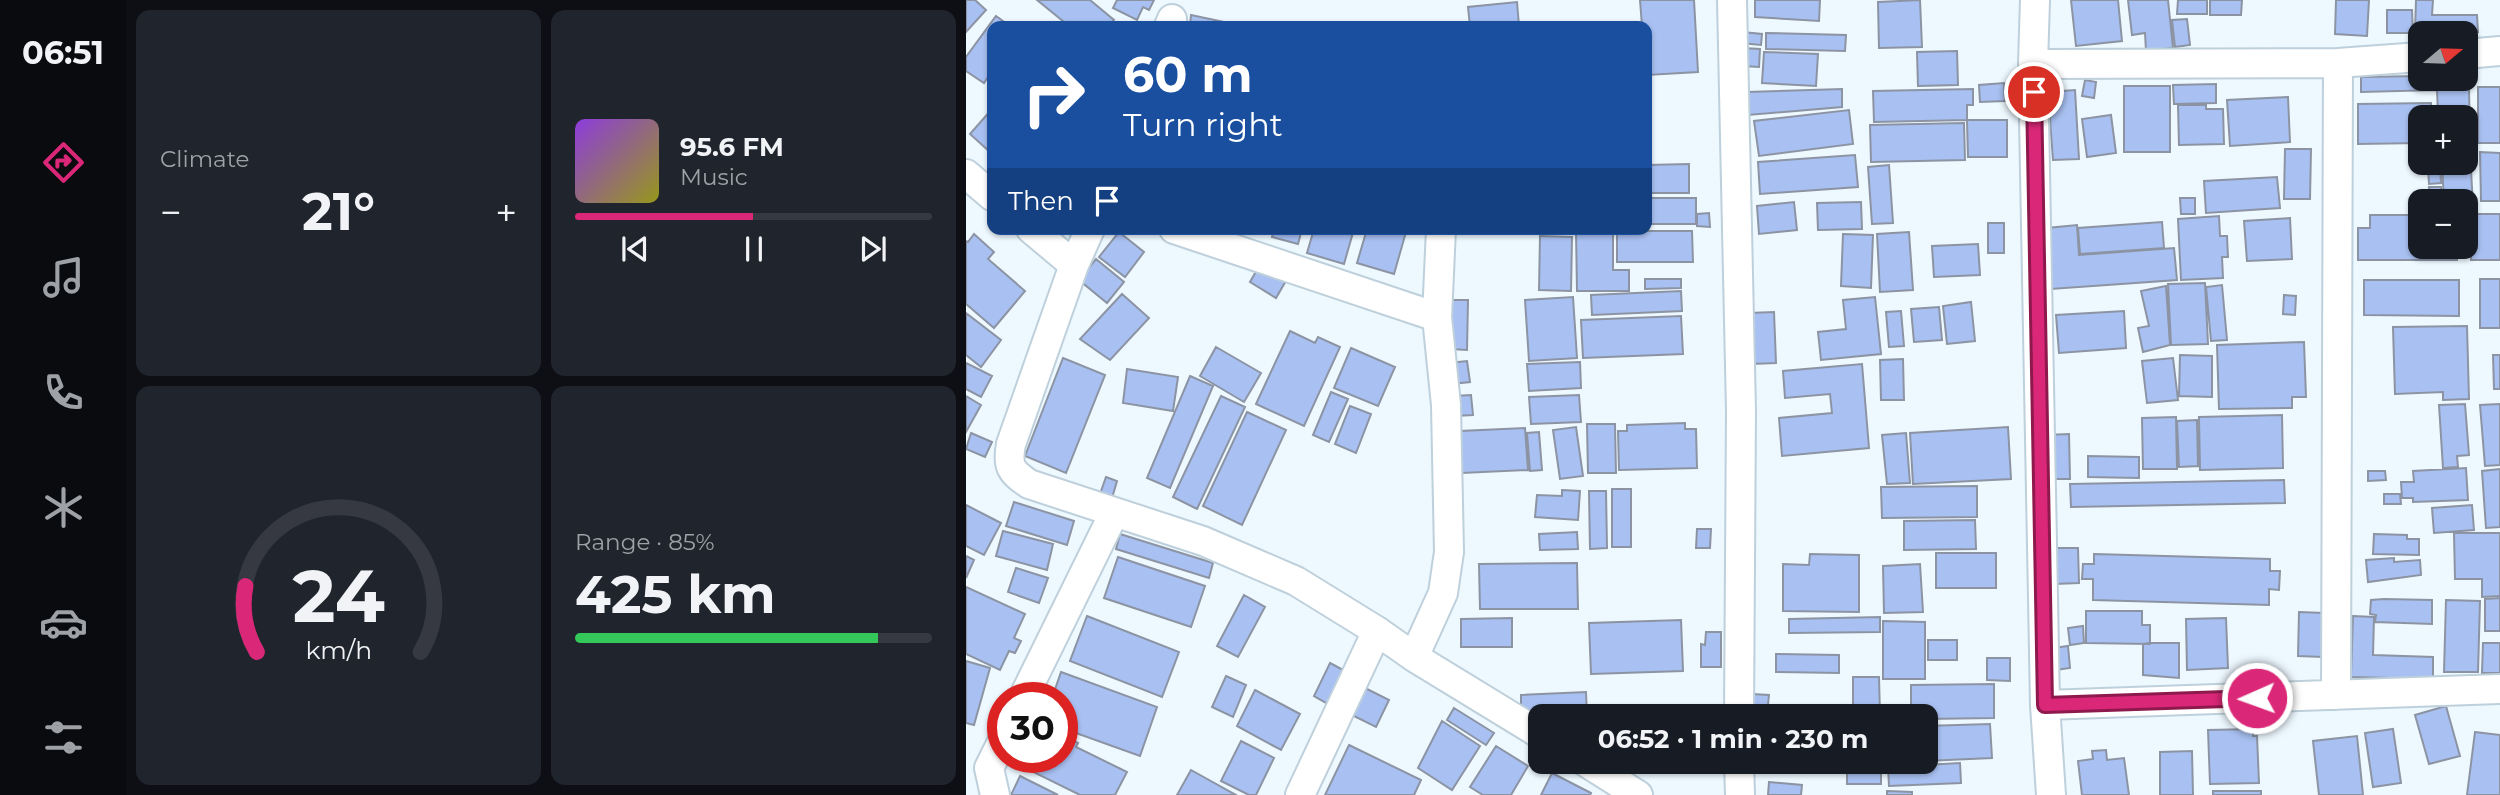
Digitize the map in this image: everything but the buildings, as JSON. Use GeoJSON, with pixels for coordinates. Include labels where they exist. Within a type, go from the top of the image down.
{"type":"FeatureCollection","features":[{"type":"Feature","properties":{"kind":"street"},"geometry":{"type":"LineString","coordinates":[[1732,0],[1741,411],[1739,704]]}},
{"type":"Feature","properties":{"kind":"street"},"geometry":{"type":"LineString","coordinates":[[2035,0],[2033,64],[2045,705],[2051,795]]}},
{"type":"Feature","properties":{"kind":"street"},"geometry":{"type":"LineString","coordinates":[[2478,53],[2500,51]]}},
{"type":"Feature","properties":{"kind":"street"},"geometry":{"type":"LineString","coordinates":[[2033,64],[2338,64],[2408,58]]}},
{"type":"Feature","properties":{"kind":"street"},"geometry":{"type":"LineString","coordinates":[[2336,695],[2338,64]]}},
{"type":"Feature","properties":{"kind":"street"},"geometry":{"type":"LineString","coordinates":[[966,174],[987,192]]}},
{"type":"Feature","properties":{"kind":"street"},"geometry":{"type":"LineString","coordinates":[[1038,235],[1074,265]]}},
{"type":"Feature","properties":{"kind":"street"},"geometry":{"type":"LineString","coordinates":[[1087,235],[1074,265],[1011,444],[1008,461],[1015,474],[1029,484],[1203,541],[1296,581],[1528,727]]}},
{"type":"Feature","properties":{"kind":"street"},"geometry":{"type":"LineString","coordinates":[[1192,235],[1437,317]]}},
{"type":"Feature","properties":{"kind":"street"},"geometry":{"type":"LineString","coordinates":[[1414,657],[1443,593],[1449,552],[1446,405],[1437,317],[1441,235]]}},
{"type":"Feature","properties":{"kind":"street"},"geometry":{"type":"LineString","coordinates":[[1031,682],[1114,513]]}},
{"type":"Feature","properties":{"kind":"street"},"geometry":{"type":"LineString","coordinates":[[1300,795],[1377,631]]}},
{"type":"Feature","properties":{"kind":"street"},"geometry":{"type":"LineString","coordinates":[[2045,705],[2500,690]]}},
{"type":"Feature","properties":{"kind":"street"},"geometry":{"type":"LineString","coordinates":[[990,773],[995,795]]}},
{"type":"Feature","properties":{"kind":"street"},"geometry":{"type":"LineString","coordinates":[[1605,774],[1638,795]]}},
{"type":"Feature","properties":{"kind":"street"},"geometry":{"type":"LineString","coordinates":[[1739,774],[1740,795]]}},
{"type":"Feature","properties":{"kind":"route"},"geometry":{"type":"LineString","coordinates":[[2034,92],[2045,705],[2257,698]]}}]}
